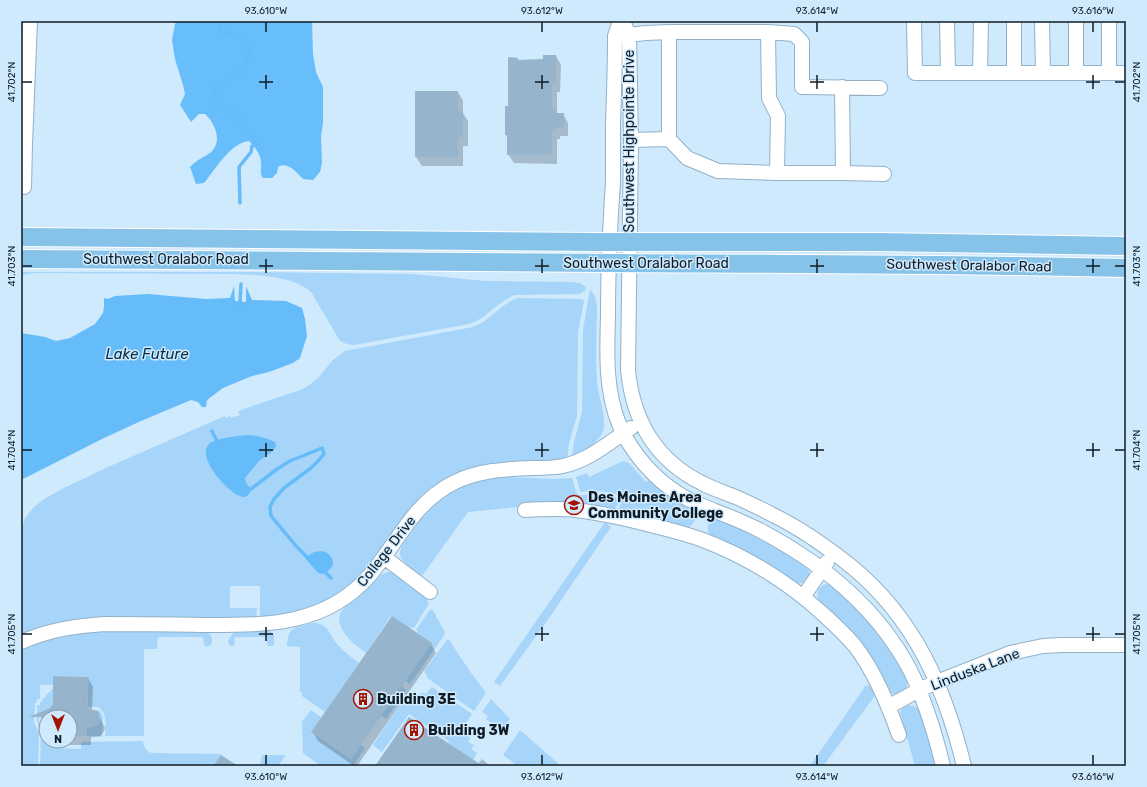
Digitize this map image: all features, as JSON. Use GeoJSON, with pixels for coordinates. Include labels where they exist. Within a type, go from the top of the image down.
{"type":"FeatureCollection","features":[{"type":"Feature","properties":{"kind":"main road","name":"Southwest Oralabor Road"},"geometry":{"type":"LineString","coordinates":[[21,237],[610,242],[877,242],[1126,246]]}},
{"type":"Feature","properties":{"kind":"main road","name":"Southwest Oralabor Road"},"geometry":{"type":"LineString","coordinates":[[21,259],[922,264],[1126,268]]}},
{"type":"Feature","properties":{"kind":"street"},"geometry":{"type":"LineString","coordinates":[[21,187],[24,187],[24,79],[30,21]]}},
{"type":"Feature","properties":{"kind":"street","name":"Southwest Highpointe Drive"},"geometry":{"type":"LineString","coordinates":[[620,21],[614,36],[613,178],[608,263],[607,342],[608,381],[613,406],[623,433],[632,449],[652,474],[679,494],[781,542],[822,569],[861,604],[886,632],[902,657],[919,690],[934,730],[943,766]]}},
{"type":"Feature","properties":{"kind":"street","name":"Southwest Highpointe Drive"},"geometry":{"type":"LineString","coordinates":[[623,21],[629,35],[631,140],[628,370],[633,402],[641,422],[655,445],[675,466],[684,473],[702,483],[739,498],[806,534],[853,568],[874,587],[892,607],[924,655],[937,682],[955,733],[964,766]]}},
{"type":"Feature","properties":{"kind":"street"},"geometry":{"type":"LineString","coordinates":[[914,21],[915,73],[1126,73]]}},
{"type":"Feature","properties":{"kind":"street"},"geometry":{"type":"LineString","coordinates":[[947,21],[948,73]]}},
{"type":"Feature","properties":{"kind":"street"},"geometry":{"type":"LineString","coordinates":[[980,73],[981,21]]}},
{"type":"Feature","properties":{"kind":"street"},"geometry":{"type":"LineString","coordinates":[[1014,21],[1014,73]]}},
{"type":"Feature","properties":{"kind":"street"},"geometry":{"type":"LineString","coordinates":[[1042,21],[1043,73]]}},
{"type":"Feature","properties":{"kind":"street"},"geometry":{"type":"LineString","coordinates":[[1076,21],[1076,73]]}},
{"type":"Feature","properties":{"kind":"street"},"geometry":{"type":"LineString","coordinates":[[1109,21],[1109,73]]}},
{"type":"Feature","properties":{"kind":"street"},"geometry":{"type":"LineString","coordinates":[[614,36],[669,32],[768,32],[794,34],[802,42],[802,87],[880,88]]}},
{"type":"Feature","properties":{"kind":"street"},"geometry":{"type":"LineString","coordinates":[[669,32],[669,138],[687,158],[718,171],[884,174]]}},
{"type":"Feature","properties":{"kind":"street"},"geometry":{"type":"LineString","coordinates":[[768,32],[769,98],[778,116],[777,173]]}},
{"type":"Feature","properties":{"kind":"street"},"geometry":{"type":"LineString","coordinates":[[842,87],[842,173]]}},
{"type":"Feature","properties":{"kind":"street"},"geometry":{"type":"LineString","coordinates":[[631,140],[669,138]]}},
{"type":"Feature","properties":{"kind":"street","name":"College Drive"},"geometry":{"type":"LineString","coordinates":[[21,642],[49,632],[80,626],[105,624],[266,624],[295,620],[326,609],[354,591],[368,577],[384,557],[422,505],[432,496],[454,482],[470,476],[506,469],[555,467],[580,461],[591,456],[641,422]]}},
{"type":"Feature","properties":{"kind":"street"},"geometry":{"type":"LineString","coordinates":[[525,510],[577,510],[632,520],[675,531],[702,540],[749,561],[803,597],[856,647],[876,680],[899,735]]}},
{"type":"Feature","properties":{"kind":"street"},"geometry":{"type":"LineString","coordinates":[[803,597],[833,553]]}},
{"type":"Feature","properties":{"kind":"street"},"geometry":{"type":"LineString","coordinates":[[384,557],[430,592]]}},
{"type":"Feature","properties":{"kind":"street","name":"Linduska Lane"},"geometry":{"type":"LineString","coordinates":[[888,707],[937,682],[1010,653],[1043,646],[1126,645]]}},
{"type":"Feature","properties":{"kind":"shaded area"},"geometry":{"type":"Polygon","coordinates":[[[177,21],[312,21],[313,54],[316,72],[323,87],[323,123],[321,136],[322,163],[320,172],[313,180],[303,179],[292,168],[285,166],[278,167],[277,173],[272,178],[263,178],[261,174],[260,156],[249,141],[236,146],[230,151],[204,183],[196,184],[190,167],[213,150],[216,146],[217,136],[214,126],[205,114],[199,114],[191,122],[180,105],[185,94],[175,59],[172,40],[177,21]]]}},
{"type":"Feature","properties":{"kind":"shaded area"},"geometry":{"type":"Polygon","coordinates":[[[21,272],[412,274],[485,281],[572,282],[580,283],[586,287],[585,292],[582,292],[581,294],[515,295],[503,301],[481,318],[469,324],[354,345],[340,341],[311,292],[295,283],[275,277],[235,274],[36,273],[21,275],[21,272]]]}},
{"type":"Feature","properties":{"kind":"shaded area"},"geometry":{"type":"Polygon","coordinates":[[[590,289],[595,296],[597,306],[596,372],[604,427],[601,435],[593,446],[572,457],[574,442],[582,412],[583,330],[590,289]]]}},
{"type":"Feature","properties":{"kind":"shaded area"},"geometry":{"type":"Polygon","coordinates":[[[518,298],[581,299],[584,301],[578,333],[577,416],[569,443],[567,460],[455,477],[353,586],[308,611],[261,618],[260,586],[230,586],[230,608],[257,608],[256,619],[21,636],[21,530],[25,518],[35,506],[46,498],[108,467],[225,416],[226,418],[230,416],[231,418],[240,415],[238,411],[300,390],[318,378],[333,360],[345,351],[473,327],[485,321],[512,300],[518,298]]]}},
{"type":"Feature","properties":{"kind":"shaded area"},"geometry":{"type":"Polygon","coordinates":[[[623,461],[629,463],[646,482],[650,480],[665,493],[692,509],[695,514],[694,523],[687,528],[617,511],[621,503],[620,498],[616,494],[602,491],[580,491],[576,477],[587,473],[589,477],[623,461]]]}},
{"type":"Feature","properties":{"kind":"shaded area"},"geometry":{"type":"Polygon","coordinates":[[[508,477],[554,479],[572,478],[578,495],[612,496],[618,503],[613,511],[551,505],[468,512],[422,576],[404,561],[400,555],[400,552],[404,543],[421,520],[441,500],[452,492],[477,481],[508,477]]]}},
{"type":"Feature","properties":{"kind":"shaded area"},"geometry":{"type":"Polygon","coordinates":[[[715,519],[743,529],[799,561],[808,567],[809,577],[802,583],[795,583],[710,536],[708,526],[712,520],[715,519]]]}},
{"type":"Feature","properties":{"kind":"shaded area"},"geometry":{"type":"Polygon","coordinates":[[[605,522],[611,527],[549,618],[500,686],[494,682],[605,522]]]}},
{"type":"Feature","properties":{"kind":"shaded area"},"geometry":{"type":"Polygon","coordinates":[[[388,572],[394,572],[425,596],[428,605],[414,628],[411,627],[410,629],[391,616],[366,653],[345,634],[339,622],[340,615],[347,605],[362,594],[377,578],[388,572]]]}},
{"type":"Feature","properties":{"kind":"shaded area"},"geometry":{"type":"Polygon","coordinates":[[[826,584],[833,586],[859,611],[893,654],[907,679],[907,687],[903,692],[896,695],[890,693],[834,616],[821,603],[818,598],[818,591],[820,587],[826,584]]]}},
{"type":"Feature","properties":{"kind":"shaded area"},"geometry":{"type":"Polygon","coordinates":[[[432,609],[445,632],[410,684],[406,681],[418,631],[416,630],[432,609]]]}},
{"type":"Feature","properties":{"kind":"shaded area"},"geometry":{"type":"Polygon","coordinates":[[[312,623],[318,623],[328,629],[340,647],[359,663],[325,712],[302,696],[302,692],[300,692],[300,647],[287,646],[289,634],[294,628],[312,623]]]}},
{"type":"Feature","properties":{"kind":"shaded area"},"geometry":{"type":"Polygon","coordinates":[[[105,631],[203,631],[207,632],[211,636],[212,640],[211,645],[206,647],[203,637],[158,637],[157,649],[144,649],[144,736],[105,736],[105,716],[98,707],[88,707],[88,677],[54,676],[53,685],[40,685],[40,699],[37,699],[37,702],[35,703],[34,722],[38,731],[38,766],[21,766],[21,650],[41,642],[83,633],[105,631]]]}},
{"type":"Feature","properties":{"kind":"shaded area"},"geometry":{"type":"Polygon","coordinates":[[[239,631],[270,631],[274,635],[274,644],[273,646],[269,646],[267,644],[267,637],[235,637],[234,646],[230,646],[228,642],[231,636],[239,631]]]}},
{"type":"Feature","properties":{"kind":"shaded area"},"geometry":{"type":"Polygon","coordinates":[[[447,640],[449,640],[486,693],[474,711],[426,677],[427,676],[424,671],[447,640]]]}},
{"type":"Feature","properties":{"kind":"shaded area"},"geometry":{"type":"Polygon","coordinates":[[[401,686],[406,690],[386,719],[381,715],[401,686]]]}},
{"type":"Feature","properties":{"kind":"shaded area"},"geometry":{"type":"Polygon","coordinates":[[[865,686],[871,686],[876,692],[874,697],[823,766],[810,766],[865,686]]]}},
{"type":"Feature","properties":{"kind":"shaded area"},"geometry":{"type":"Polygon","coordinates":[[[432,687],[472,714],[463,728],[467,731],[465,734],[470,738],[468,742],[474,745],[471,749],[477,753],[473,760],[448,743],[449,741],[409,714],[382,752],[373,745],[404,699],[409,702],[414,695],[418,697],[422,692],[426,694],[432,687]]]}},
{"type":"Feature","properties":{"kind":"shaded area"},"geometry":{"type":"Polygon","coordinates":[[[51,689],[53,689],[53,706],[49,709],[38,709],[38,724],[37,705],[40,705],[42,699],[46,697],[46,694],[51,692],[51,689]]]}},
{"type":"Feature","properties":{"kind":"shaded area"},"geometry":{"type":"Polygon","coordinates":[[[491,699],[510,719],[500,734],[489,726],[491,723],[486,719],[488,716],[482,712],[491,699]]]}},
{"type":"Feature","properties":{"kind":"shaded area"},"geometry":{"type":"Polygon","coordinates":[[[909,705],[920,710],[937,766],[915,766],[900,712],[904,706],[909,705]]]}},
{"type":"Feature","properties":{"kind":"shaded area"},"geometry":{"type":"Polygon","coordinates":[[[94,709],[100,711],[103,717],[102,737],[87,736],[87,727],[95,726],[98,724],[100,719],[94,709]]]}},
{"type":"Feature","properties":{"kind":"shaded area"},"geometry":{"type":"Polygon","coordinates":[[[311,710],[321,717],[312,732],[351,759],[361,745],[365,748],[353,766],[321,766],[303,753],[302,722],[311,710]]]}},
{"type":"Feature","properties":{"kind":"shaded area"},"geometry":{"type":"Polygon","coordinates":[[[520,730],[561,766],[518,766],[503,755],[520,730]]]}},
{"type":"Feature","properties":{"kind":"shaded area"},"geometry":{"type":"Polygon","coordinates":[[[143,741],[148,752],[152,753],[221,755],[213,766],[40,766],[40,749],[81,749],[81,742],[143,741]]]}},
{"type":"Feature","properties":{"kind":"shaded area"},"geometry":{"type":"Polygon","coordinates":[[[262,755],[286,755],[278,766],[260,766],[262,755]]]}},
{"type":"Feature","properties":{"kind":"water","name":"Lake Future"},"geometry":{"type":"Polygon","coordinates":[[[234,286],[235,301],[246,302],[246,286],[252,300],[286,301],[302,308],[307,336],[300,358],[293,363],[269,372],[252,376],[223,388],[207,400],[206,407],[202,407],[198,402],[191,400],[104,438],[21,480],[21,333],[45,337],[56,341],[70,338],[95,324],[103,313],[104,298],[108,299],[115,296],[148,294],[206,299],[230,298],[234,286]]]}},
{"type":"Feature","properties":{"kind":"water"},"geometry":{"type":"Polygon","coordinates":[[[246,435],[268,439],[275,442],[276,446],[274,450],[259,461],[245,478],[246,483],[251,489],[249,494],[242,497],[228,488],[214,473],[206,456],[206,449],[213,441],[246,435]]]}},
{"type":"Feature","properties":{"kind":"water"},"geometry":{"type":"Polygon","coordinates":[[[322,551],[330,555],[333,560],[333,565],[328,571],[322,574],[318,573],[305,558],[314,552],[322,551]]]}},
{"type":"Feature","properties":{"kind":"building"},"geometry":{"type":"Polygon","coordinates":[[[543,55],[556,55],[556,83],[552,83],[552,110],[555,110],[555,113],[564,113],[564,128],[555,128],[555,130],[552,130],[552,155],[507,155],[505,106],[508,106],[508,57],[518,58],[518,60],[543,59],[543,55]]]}},
{"type":"Feature","properties":{"kind":"building"},"geometry":{"type":"Polygon","coordinates":[[[415,91],[458,91],[458,111],[463,111],[463,137],[458,137],[458,157],[415,157],[415,91]]]}},
{"type":"Feature","properties":{"kind":"building","name":"Building 3E"},"geometry":{"type":"Polygon","coordinates":[[[392,616],[432,643],[351,759],[311,732],[392,616]]]}},
{"type":"Feature","properties":{"kind":"building"},"geometry":{"type":"Polygon","coordinates":[[[53,676],[89,677],[87,708],[99,713],[99,724],[87,728],[87,736],[78,736],[78,709],[48,709],[53,705],[53,676]]]}},
{"type":"Feature","properties":{"kind":"building"},"geometry":{"type":"Polygon","coordinates":[[[38,713],[38,717],[29,717],[38,713]]]}},
{"type":"Feature","properties":{"kind":"building","name":"Building 3W"},"geometry":{"type":"Polygon","coordinates":[[[409,717],[448,743],[483,766],[375,766],[409,717]]]}},
{"type":"Feature","properties":{"kind":"building"},"geometry":{"type":"Polygon","coordinates":[[[221,755],[238,766],[213,766],[221,755]]]}},
{"type":"Feature","properties":{"kind":"waterway"},"geometry":{"type":"LineString","coordinates":[[219,21],[221,32],[241,36],[249,52],[244,68],[214,89],[212,101],[235,115],[257,144],[252,146],[251,152],[239,167],[240,203]]}},
{"type":"Feature","properties":{"kind":"waterway"},"geometry":{"type":"LineString","coordinates":[[238,306],[240,302],[241,284]]}},
{"type":"Feature","properties":{"kind":"waterway"},"geometry":{"type":"LineString","coordinates":[[212,431],[218,443]]}},
{"type":"Feature","properties":{"kind":"waterway"},"geometry":{"type":"LineString","coordinates":[[247,489],[251,489],[290,461],[322,448],[324,454],[319,460],[311,468],[284,488],[274,499],[270,507],[271,516],[309,559]]}},
{"type":"Feature","properties":{"kind":"waterway"},"geometry":{"type":"LineString","coordinates":[[322,569],[331,578]]}},
{"type":"Feature","properties":{"kind":"place","name":"Des Moines Area Community College"},"geometry":{"type":"Point","coordinates":[574,505]}},
{"type":"Feature","properties":{"kind":"place","name":"Building 3E"},"geometry":{"type":"Point","coordinates":[363,699]}},
{"type":"Feature","properties":{"kind":"place","name":"Building 3W"},"geometry":{"type":"Point","coordinates":[414,730]}}]}
